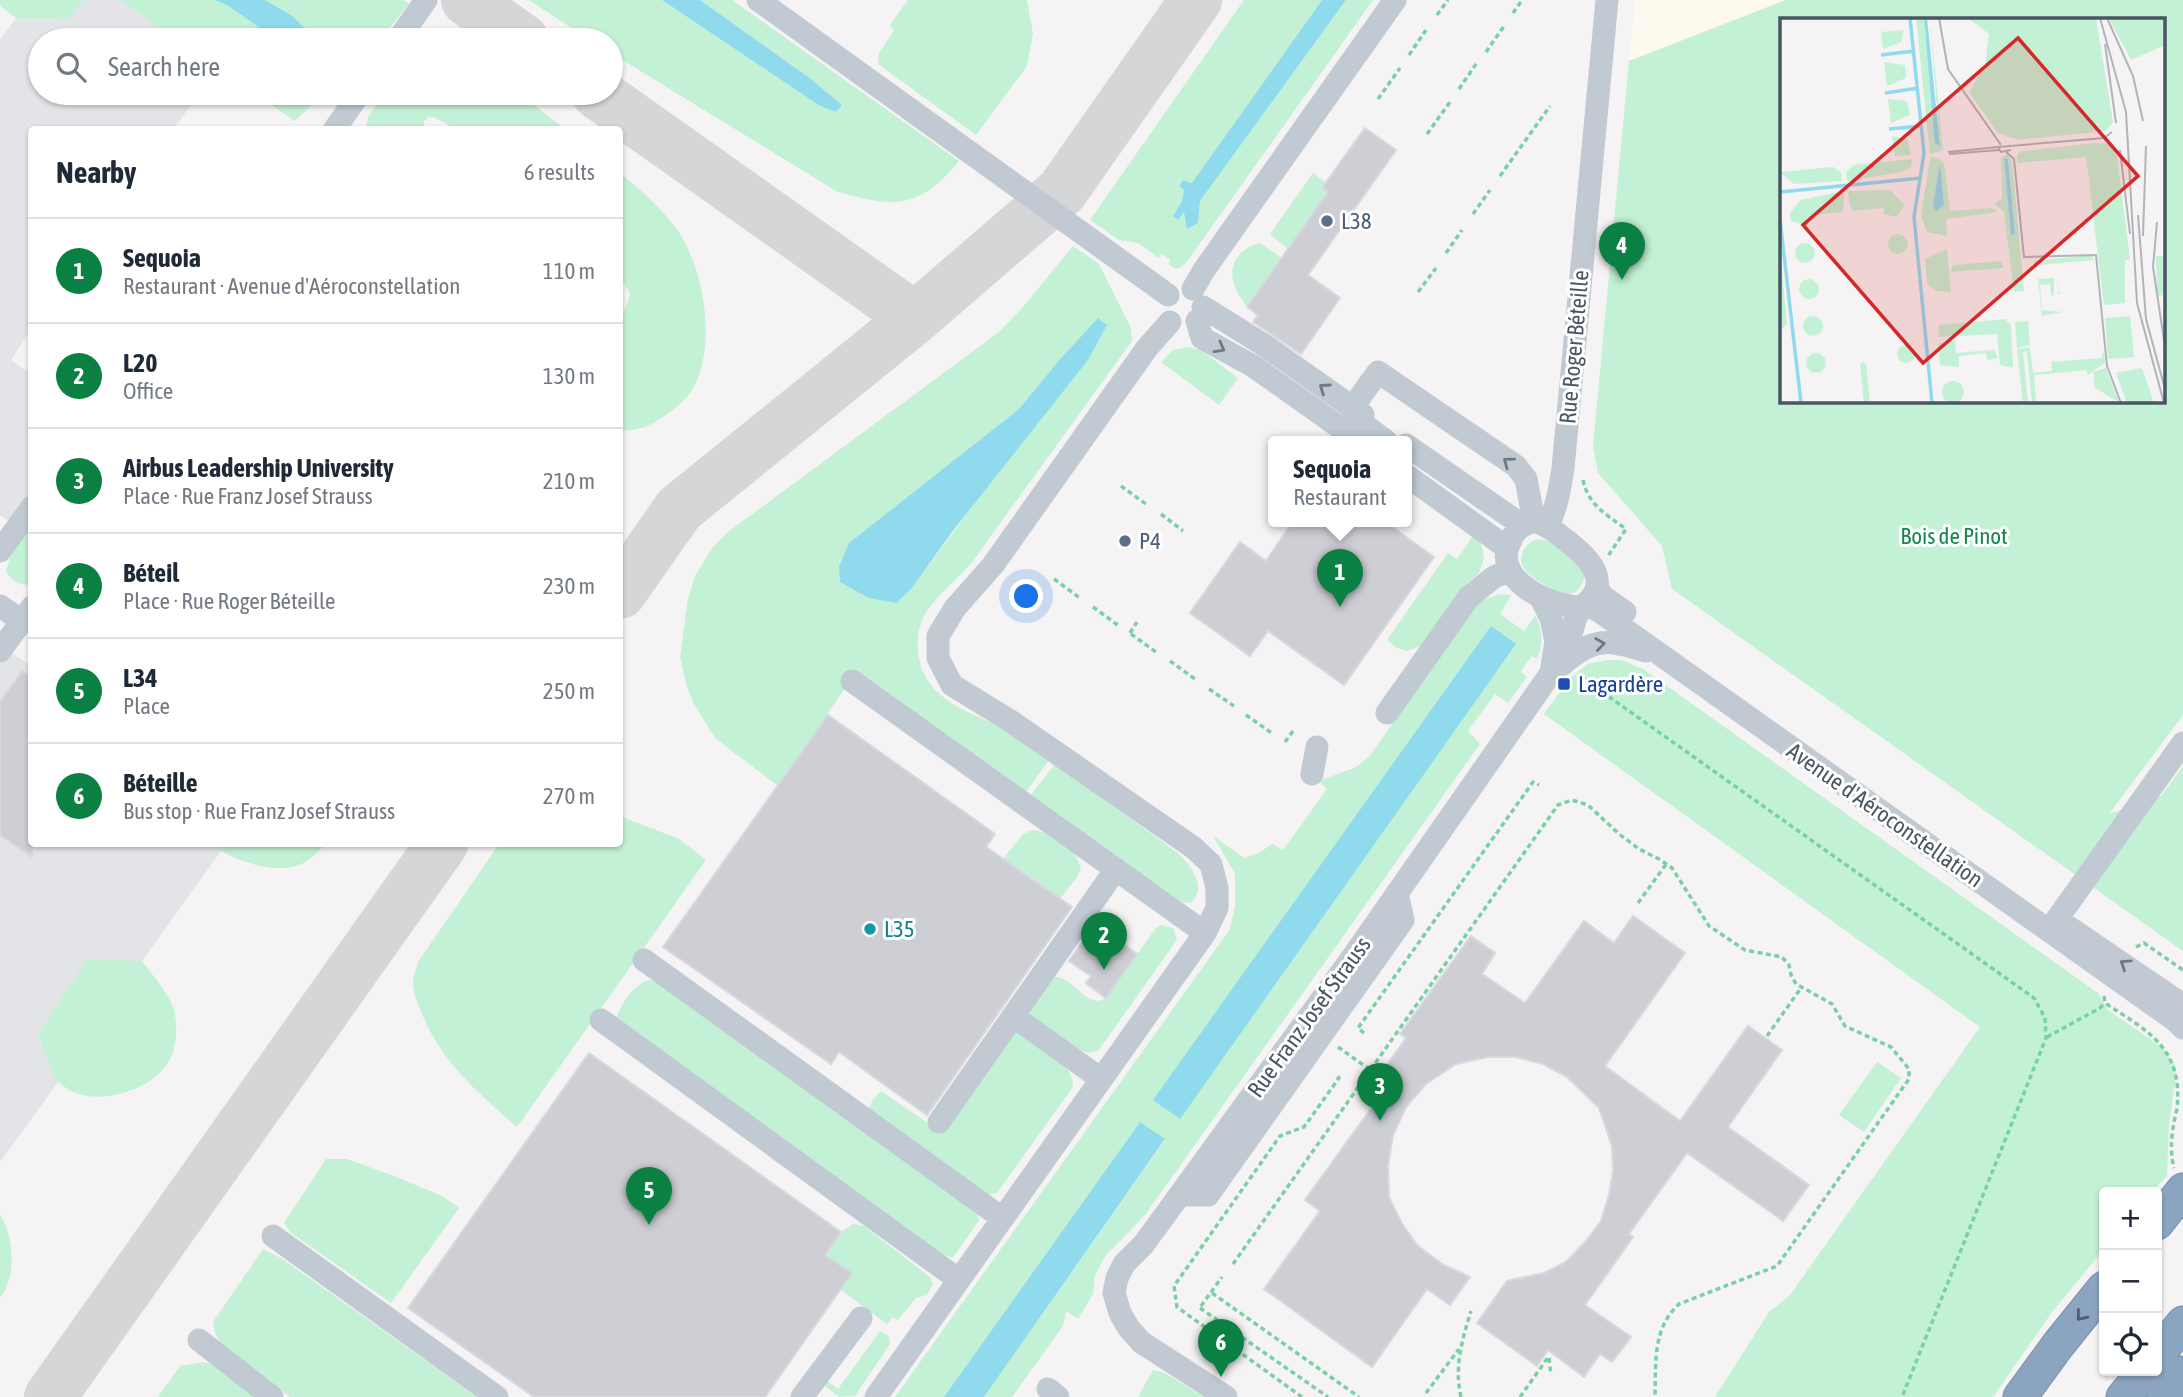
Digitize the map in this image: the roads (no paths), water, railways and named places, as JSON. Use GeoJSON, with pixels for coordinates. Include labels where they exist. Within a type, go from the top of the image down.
{"type":"FeatureCollection","features":[{"type":"Feature","properties":{"kind":"highway"},"geometry":{"type":"LineString","coordinates":[[2162,1214],[2180,1183]]}},
{"type":"Feature","properties":{"kind":"highway"},"geometry":{"type":"LineString","coordinates":[[2020,1397],[2099,1294]]}},
{"type":"Feature","properties":{"kind":"highway"},"geometry":{"type":"LineString","coordinates":[[2162,1350],[2183,1323]]}},
{"type":"Feature","properties":{"kind":"highway"},"geometry":{"type":"LineString","coordinates":[[2164,1397],[2183,1373]]}},
{"type":"Feature","properties":{"kind":"highway"},"geometry":{"type":"LineString","coordinates":[[2123,1397],[2141,1376]]}},
{"type":"Feature","properties":{"kind":"street"},"geometry":{"type":"LineString","coordinates":[[406,28],[426,0]]}},
{"type":"Feature","properties":{"kind":"street"},"geometry":{"type":"LineString","coordinates":[[758,0],[1168,295]]}},
{"type":"Feature","properties":{"kind":"street"},"geometry":{"type":"LineString","coordinates":[[1393,436],[1266,347],[1198,305],[1184,286],[1168,295],[1164,302],[1164,310],[1171,322],[1182,326],[1190,325],[1198,305],[1203,270],[1395,0]]}},
{"type":"Feature","properties":{"kind":"street","name":"Rue Roger Béteille"},"geometry":{"type":"LineString","coordinates":[[1535,524],[1554,512],[1563,468],[1607,0]]}},
{"type":"Feature","properties":{"kind":"street"},"geometry":{"type":"LineString","coordinates":[[337,126],[352,105]]}},
{"type":"Feature","properties":{"kind":"street"},"geometry":{"type":"LineString","coordinates":[[1198,305],[1202,338],[1253,366],[1352,436]]}},
{"type":"Feature","properties":{"kind":"street"},"geometry":{"type":"LineString","coordinates":[[876,1397],[1205,933],[1217,908],[1217,888],[1211,864],[1182,840],[1009,720],[952,685],[938,657],[938,636],[955,608],[993,565],[1147,348],[1171,322]]}},
{"type":"Feature","properties":{"kind":"street"},"geometry":{"type":"LineString","coordinates":[[1352,408],[1378,372],[1516,466],[1526,480],[1535,524]]}},
{"type":"Feature","properties":{"kind":"street"},"geometry":{"type":"LineString","coordinates":[[1352,408],[1359,421],[1379,436]]}},
{"type":"Feature","properties":{"kind":"street"},"geometry":{"type":"LineString","coordinates":[[1412,449],[1588,558],[1597,575],[1563,669]]}},
{"type":"Feature","properties":{"kind":"street"},"geometry":{"type":"LineString","coordinates":[[1412,459],[1438,478],[1465,518]]}},
{"type":"Feature","properties":{"kind":"street"},"geometry":{"type":"LineString","coordinates":[[1412,479],[1465,518],[1508,559],[1527,588],[1541,598],[1555,604],[1587,599]]}},
{"type":"Feature","properties":{"kind":"street"},"geometry":{"type":"LineString","coordinates":[[0,551],[28,512]]}},
{"type":"Feature","properties":{"kind":"street"},"geometry":{"type":"LineString","coordinates":[[1387,713],[1469,597],[1494,577],[1508,559],[1513,534],[1535,524]]}},
{"type":"Feature","properties":{"kind":"street","name":"Avenue d'Aéroconstellation"},"geometry":{"type":"LineString","coordinates":[[1587,599],[1602,596],[2057,919],[2183,1005]]}},
{"type":"Feature","properties":{"kind":"street","name":"Rue Franz Josef Strauss"},"geometry":{"type":"LineString","coordinates":[[1226,1397],[1140,1342],[1120,1312],[1114,1293],[1117,1278],[1124,1264],[1143,1245],[1180,1195],[1397,893],[1563,669],[1550,618],[1541,598]]}},
{"type":"Feature","properties":{"kind":"street","name":"Avenue d'Aéroconstellation"},"geometry":{"type":"LineString","coordinates":[[1587,599],[1599,611],[1657,653],[2183,1028]]}},
{"type":"Feature","properties":{"kind":"street"},"geometry":{"type":"LineString","coordinates":[[0,606],[27,614],[0,651]]}},
{"type":"Feature","properties":{"kind":"street"},"geometry":{"type":"LineString","coordinates":[[1563,669],[1578,651],[1601,642],[1618,643],[1657,653]]}},
{"type":"Feature","properties":{"kind":"street"},"geometry":{"type":"LineString","coordinates":[[852,681],[1205,933]]}},
{"type":"Feature","properties":{"kind":"street"},"geometry":{"type":"LineString","coordinates":[[2057,919],[2183,743]]}},
{"type":"Feature","properties":{"kind":"street"},"geometry":{"type":"LineString","coordinates":[[1311,774],[1317,747]]}},
{"type":"Feature","properties":{"kind":"street"},"geometry":{"type":"LineString","coordinates":[[939,1122],[1115,869]]}},
{"type":"Feature","properties":{"kind":"street"},"geometry":{"type":"LineString","coordinates":[[1180,1195],[1208,1195],[1403,920],[1397,893]]}},
{"type":"Feature","properties":{"kind":"street"},"geometry":{"type":"LineString","coordinates":[[644,960],[1002,1218]]}},
{"type":"Feature","properties":{"kind":"street"},"geometry":{"type":"LineString","coordinates":[[1013,1016],[1101,1079]]}},
{"type":"Feature","properties":{"kind":"street"},"geometry":{"type":"LineString","coordinates":[[601,1020],[959,1280]]}},
{"type":"Feature","properties":{"kind":"street"},"geometry":{"type":"LineString","coordinates":[[273,1236],[497,1397]]}},
{"type":"Feature","properties":{"kind":"street"},"geometry":{"type":"LineString","coordinates":[[804,1396],[860,1318]]}},
{"type":"Feature","properties":{"kind":"street"},"geometry":{"type":"LineString","coordinates":[[199,1340],[272,1397]]}},
{"type":"Feature","properties":{"kind":"water"},"geometry":{"type":"Polygon","coordinates":[[[214,0],[265,0],[291,15],[305,28],[260,28],[227,5],[214,0]]]}},
{"type":"Feature","properties":{"kind":"water"},"geometry":{"type":"Polygon","coordinates":[[[662,0],[700,0],[811,79],[842,105],[836,112],[820,106],[662,0]]]}},
{"type":"Feature","properties":{"kind":"water"},"geometry":{"type":"Polygon","coordinates":[[[1322,0],[1346,0],[1200,201],[1198,223],[1187,229],[1184,212],[1178,220],[1173,216],[1182,201],[1184,190],[1179,186],[1183,180],[1192,183],[1322,0]]]}},
{"type":"Feature","properties":{"kind":"water"},"geometry":{"type":"Polygon","coordinates":[[[1098,318],[1107,325],[1088,360],[952,532],[912,588],[896,603],[869,598],[840,582],[839,567],[849,543],[1019,409],[1098,318]]]}},
{"type":"Feature","properties":{"kind":"water"},"geometry":{"type":"Polygon","coordinates":[[[1491,626],[1516,644],[1180,1119],[1153,1100],[1491,626]]]}},
{"type":"Feature","properties":{"kind":"water"},"geometry":{"type":"Polygon","coordinates":[[[1140,1122],[1165,1139],[984,1397],[944,1397],[1140,1122]]]}},
{"type":"Feature","properties":{"kind":"place","name":"L38"},"geometry":{"type":"Point","coordinates":[1327,221]}},
{"type":"Feature","properties":{"kind":"place","name":"Béteil"},"geometry":{"type":"Point","coordinates":[1622,280]}},
{"type":"Feature","properties":{"kind":"place","name":"P4"},"geometry":{"type":"Point","coordinates":[1125,541]}},
{"type":"Feature","properties":{"kind":"place","name":"Sequoia"},"geometry":{"type":"Point","coordinates":[1340,607]}},
{"type":"Feature","properties":{"kind":"place","name":"Lagardère"},"geometry":{"type":"Point","coordinates":[1564,684]}},
{"type":"Feature","properties":{"kind":"place","name":"L35"},"geometry":{"type":"Point","coordinates":[870,929]}},
{"type":"Feature","properties":{"kind":"place","name":"L20"},"geometry":{"type":"Point","coordinates":[1104,970]}},
{"type":"Feature","properties":{"kind":"place","name":"Airbus Leadership University"},"geometry":{"type":"Point","coordinates":[1380,1121]}},
{"type":"Feature","properties":{"kind":"place","name":"L34"},"geometry":{"type":"Point","coordinates":[649,1225]}},
{"type":"Feature","properties":{"kind":"place","name":"Béteille"},"geometry":{"type":"Point","coordinates":[1221,1377]}},
{"type":"Feature","properties":{"kind":"park label","name":"Bois de Pinot"},"geometry":{"type":"Point","coordinates":[1954,536]}}]}
